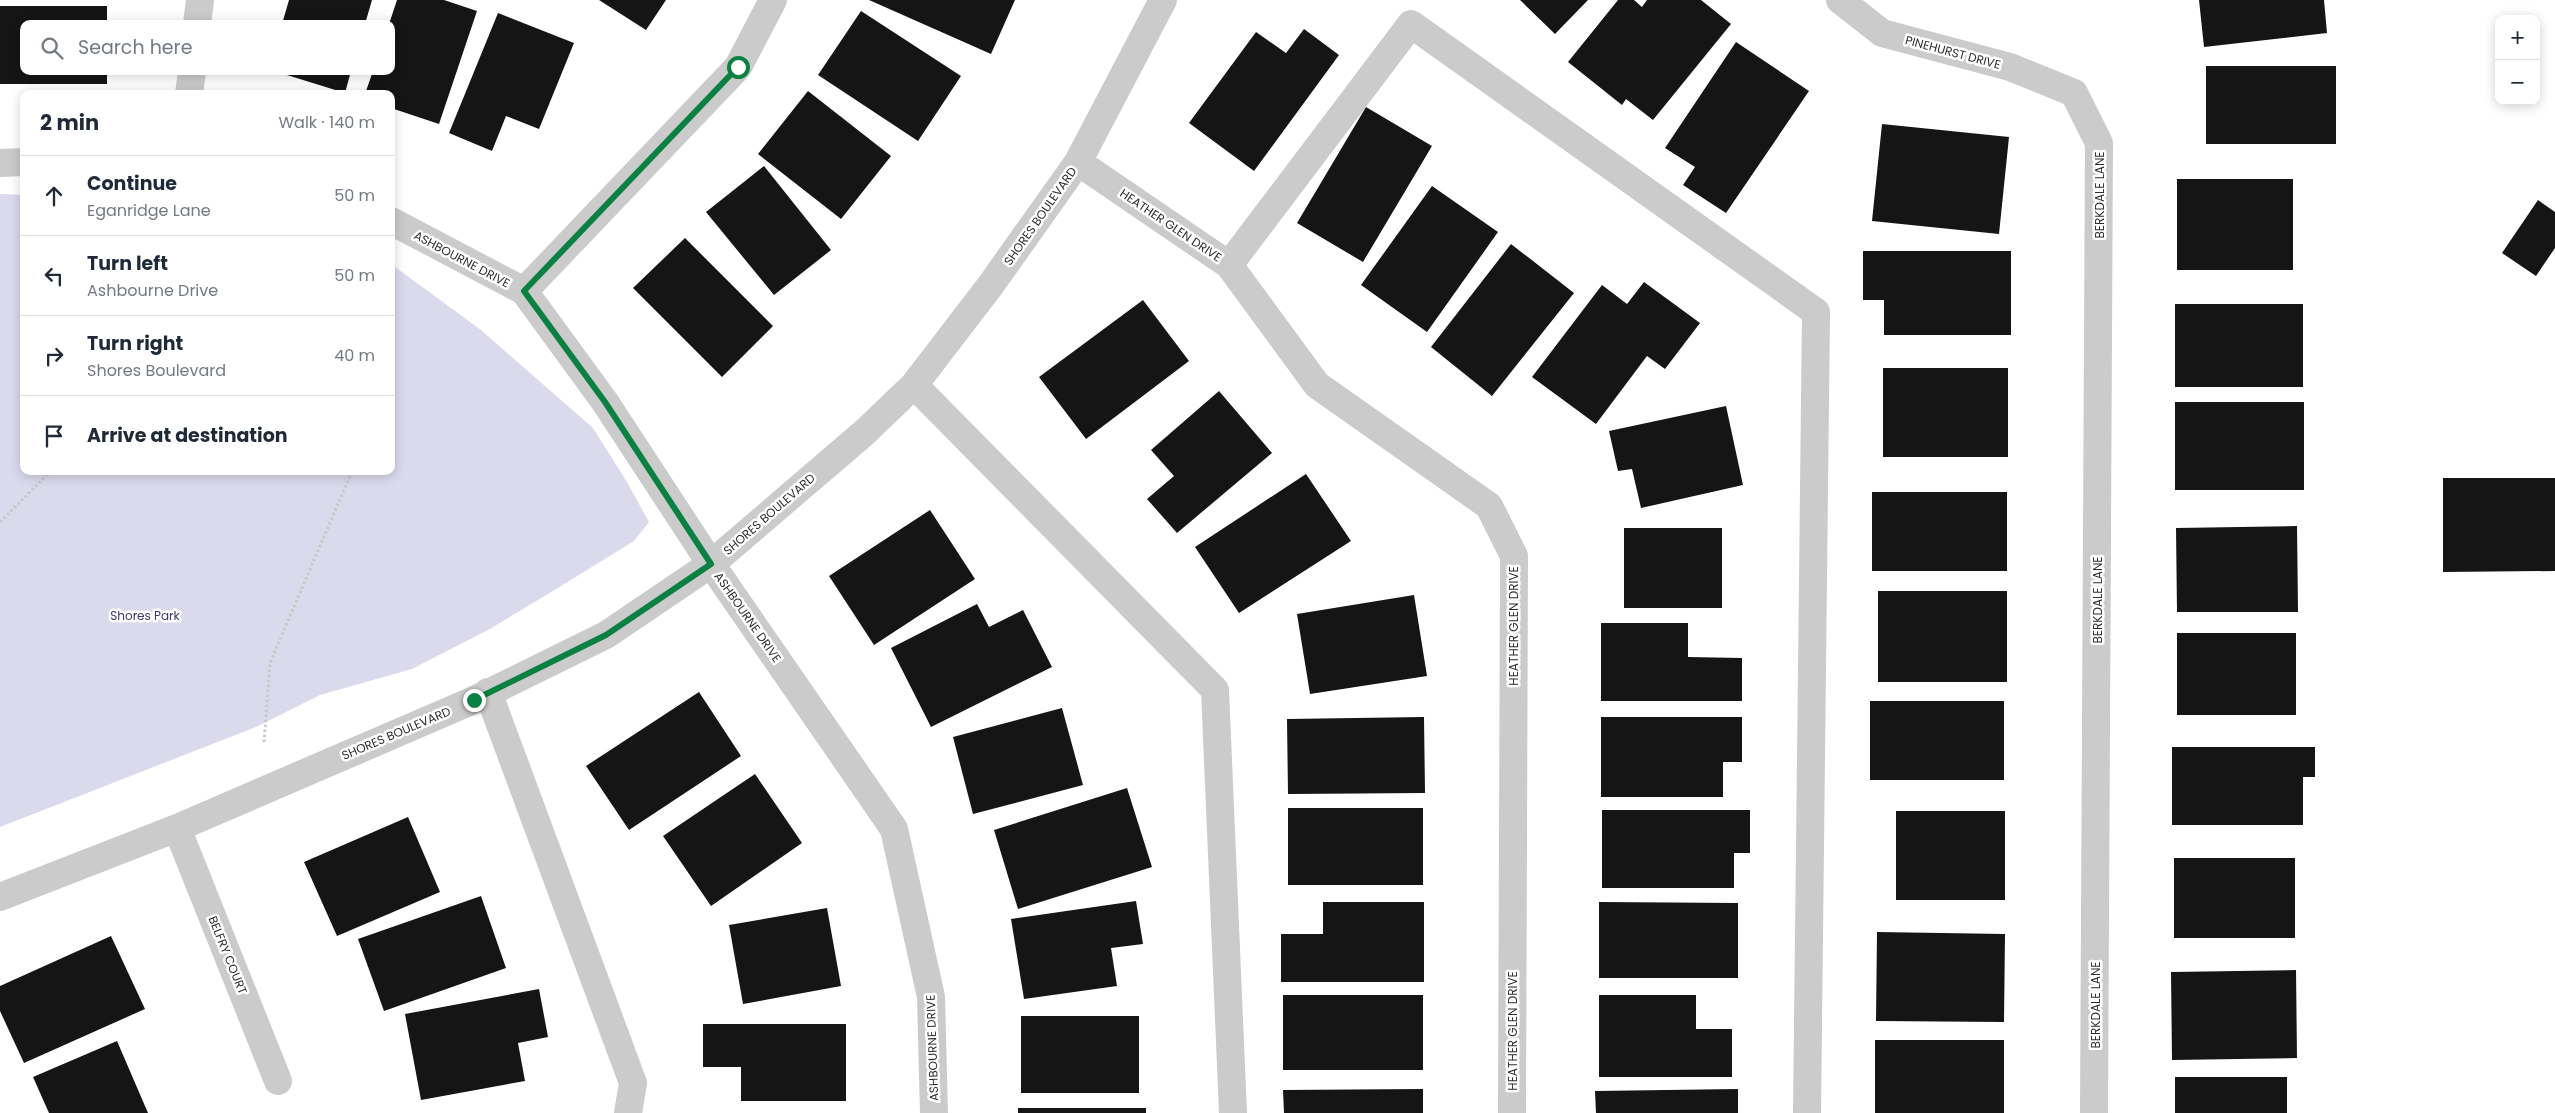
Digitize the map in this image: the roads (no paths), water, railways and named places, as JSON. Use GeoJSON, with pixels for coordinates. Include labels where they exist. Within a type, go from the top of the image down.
{"type":"FeatureCollection","features":[{"type":"Feature","properties":{"kind":"street"},"geometry":{"type":"LineString","coordinates":[[198,20],[200,0]]}},
{"type":"Feature","properties":{"kind":"street"},"geometry":{"type":"LineString","coordinates":[[524,291],[738,67],[773,0]]}},
{"type":"Feature","properties":{"kind":"street","name":"SHORES BOULEVARD"},"geometry":{"type":"LineString","coordinates":[[0,898],[177,828],[488,692],[606,635],[711,564],[865,432],[914,385],[990,286],[1078,162],[1163,0]]}},
{"type":"Feature","properties":{"kind":"street","name":"PINEHURST DRIVE"},"geometry":{"type":"LineString","coordinates":[[1840,0],[1882,33],[2010,67],[2074,93]]}},
{"type":"Feature","properties":{"kind":"street"},"geometry":{"type":"LineString","coordinates":[[1228,265],[1411,24],[1816,312],[1808,1113]]}},
{"type":"Feature","properties":{"kind":"street"},"geometry":{"type":"LineString","coordinates":[[190,90],[191,75]]}},
{"type":"Feature","properties":{"kind":"street","name":"BERKDALE LANE"},"geometry":{"type":"LineString","coordinates":[[2074,93],[2099,143],[2094,1113]]}},
{"type":"Feature","properties":{"kind":"street"},"geometry":{"type":"LineString","coordinates":[[0,163],[20,162]]}},
{"type":"Feature","properties":{"kind":"street","name":"HEATHER GLEN DRIVE"},"geometry":{"type":"LineString","coordinates":[[1078,162],[1228,265],[1317,385],[1489,506],[1514,556],[1512,1113]]}},
{"type":"Feature","properties":{"kind":"street","name":"ASHBOURNE DRIVE"},"geometry":{"type":"LineString","coordinates":[[395,224],[524,291],[605,402],[711,564],[894,829],[932,997],[934,1113]]}},
{"type":"Feature","properties":{"kind":"street"},"geometry":{"type":"LineString","coordinates":[[914,385],[1215,690],[1233,1113]]}},
{"type":"Feature","properties":{"kind":"street"},"geometry":{"type":"LineString","coordinates":[[488,692],[633,1083],[628,1113]]}},
{"type":"Feature","properties":{"kind":"street","name":"BELFRY COURT"},"geometry":{"type":"LineString","coordinates":[[177,828],[278,1081]]}},
{"type":"Feature","properties":{"kind":"park label","name":"Shores Park"},"geometry":{"type":"Point","coordinates":[145,615]}}]}
